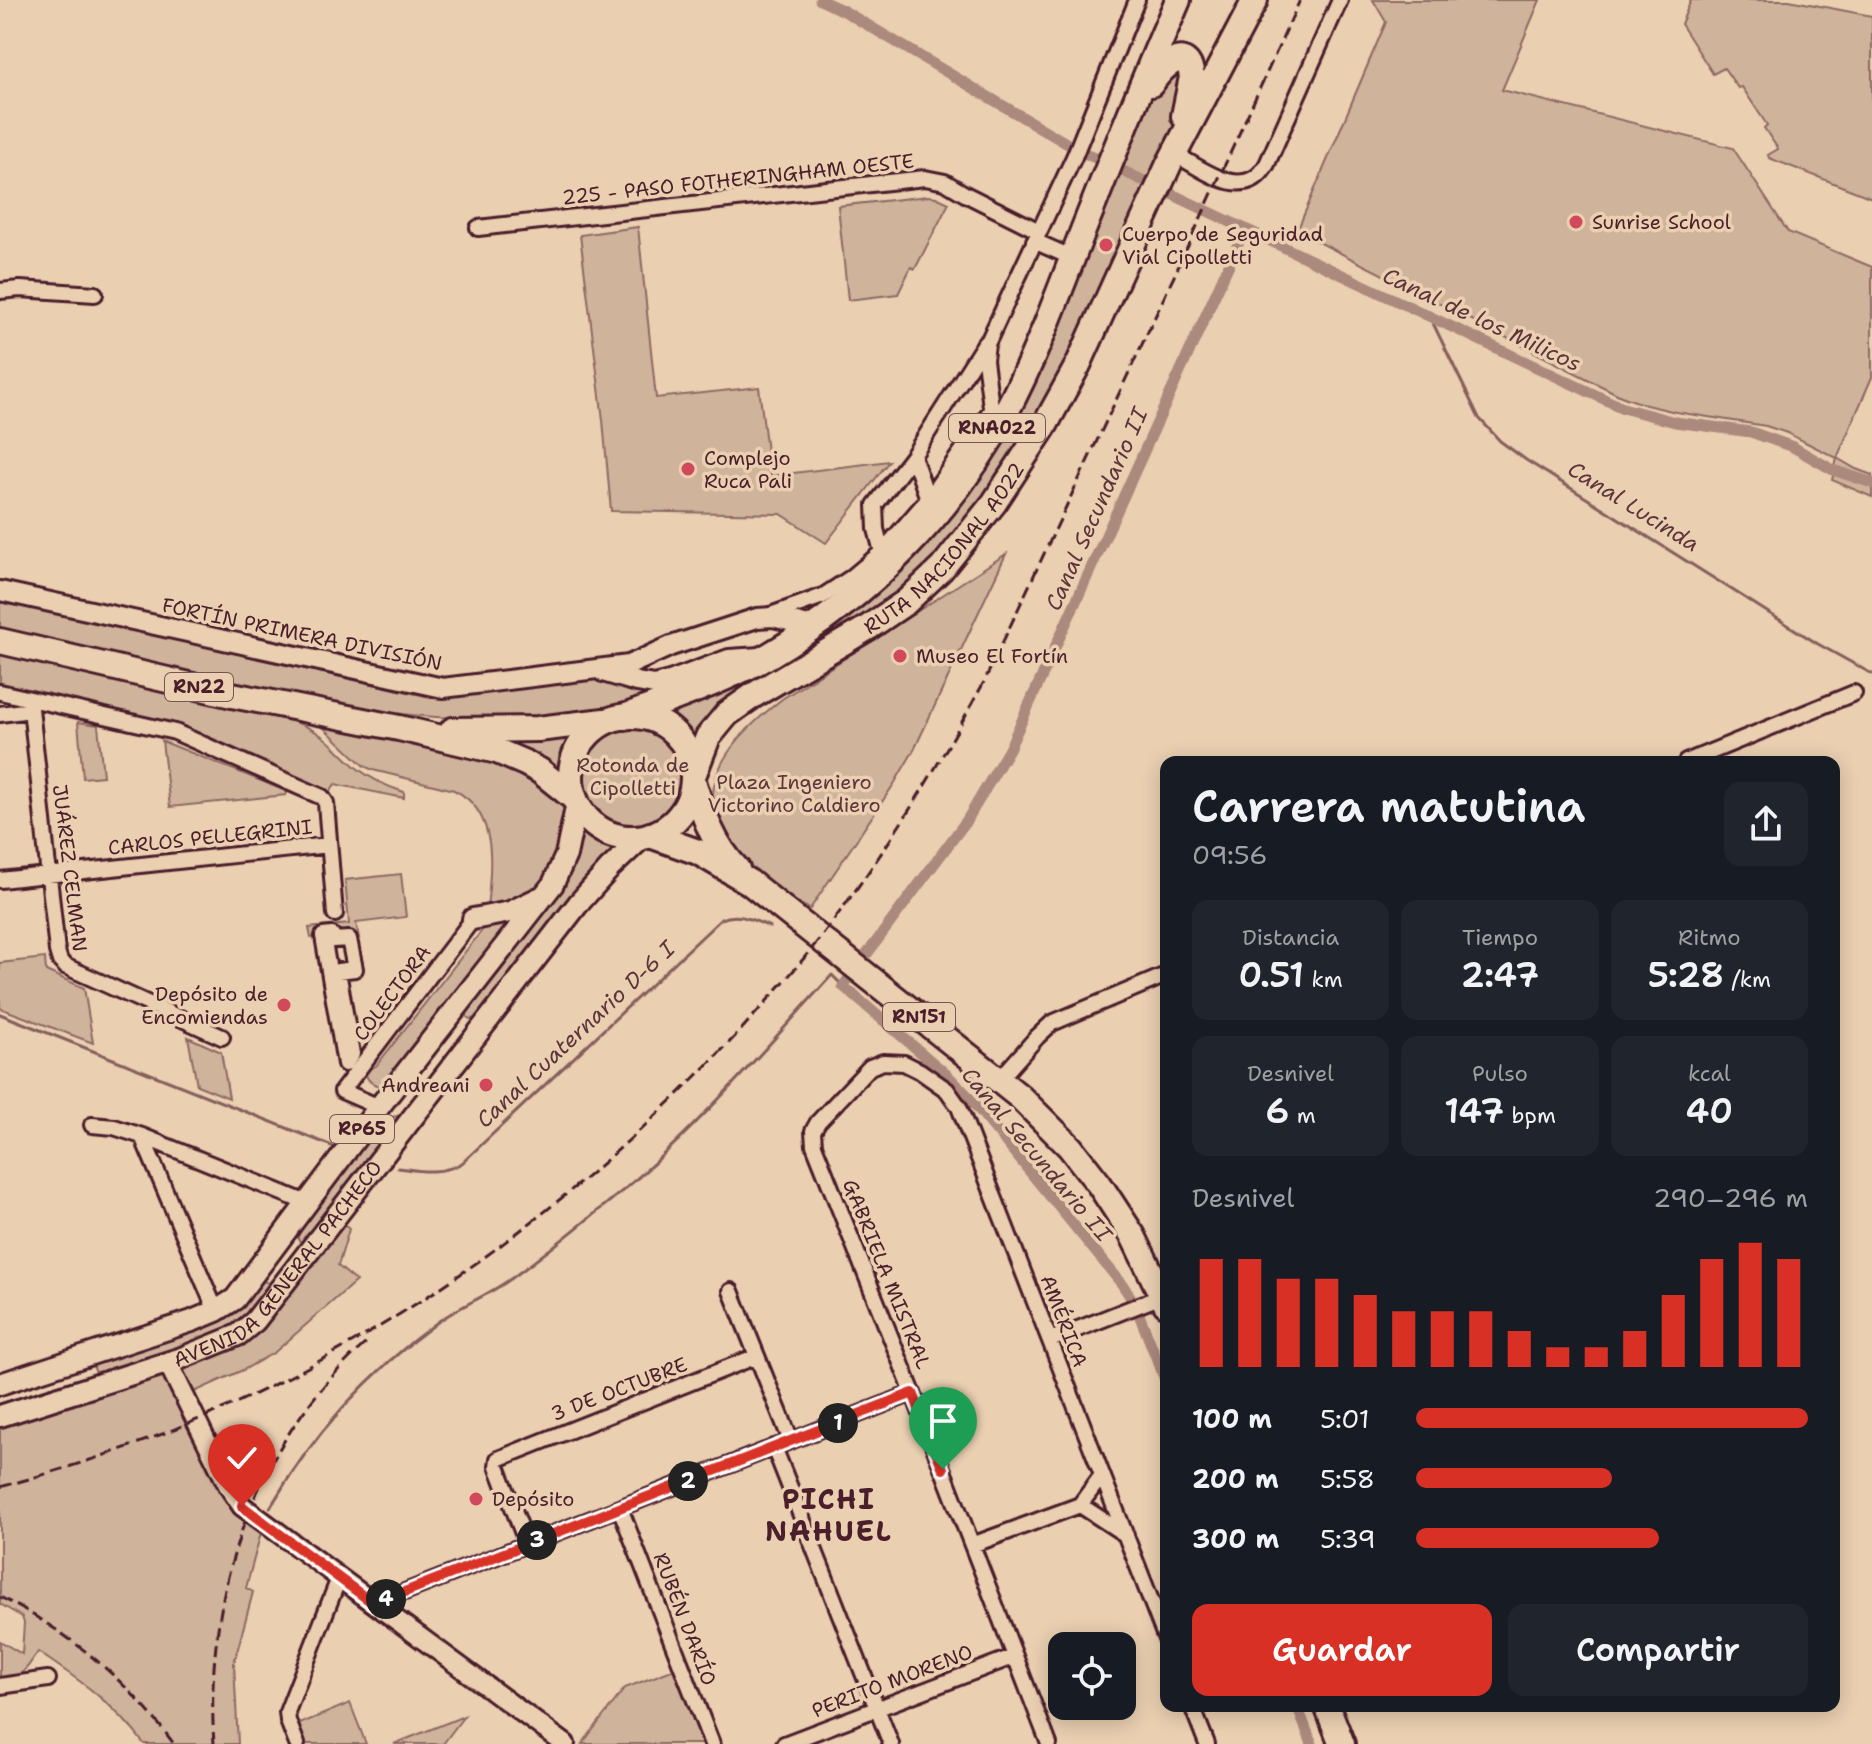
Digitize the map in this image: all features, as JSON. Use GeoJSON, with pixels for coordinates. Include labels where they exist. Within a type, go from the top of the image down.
{"type":"FeatureCollection","features":[{"type":"Feature","properties":{"kind":"highway","name":"RUTA NACIONAL A022"},"geometry":{"type":"LineString","coordinates":[[618,718],[722,679],[768,656],[812,627],[900,555],[952,495],[1037,347],[1178,0]]}},
{"type":"Feature","properties":{"kind":"highway","name":"RUTA NACIONAL A022"},"geometry":{"type":"LineString","coordinates":[[693,778],[708,737],[727,714],[906,602],[960,547],[1011,478],[1062,394],[1172,159],[1255,0]]}},
{"type":"Feature","properties":{"kind":"highway"},"geometry":{"type":"LineString","coordinates":[[1125,125],[1159,72],[1172,61],[1182,60],[1189,66],[1192,77],[1172,159]]}},
{"type":"Feature","properties":{"kind":"highway","name":"RN22"},"geometry":{"type":"LineString","coordinates":[[0,641],[206,689],[483,747],[511,756],[540,771],[576,801],[590,822],[610,834],[621,837],[647,836]]}},
{"type":"Feature","properties":{"kind":"highway"},"geometry":{"type":"LineString","coordinates":[[576,801],[572,788],[572,767],[579,746],[594,730],[618,718]]}},
{"type":"Feature","properties":{"kind":"highway","name":"RN22"},"geometry":{"type":"LineString","coordinates":[[399,728],[515,730],[618,718],[647,718],[676,734],[689,753],[693,778]]}},
{"type":"Feature","properties":{"kind":"highway"},"geometry":{"type":"LineString","coordinates":[[647,836],[665,829],[682,813],[693,778]]}},
{"type":"Feature","properties":{"kind":"highway","name":"RN151"},"geometry":{"type":"LineString","coordinates":[[693,778],[707,824],[717,843],[749,882]]}},
{"type":"Feature","properties":{"kind":"highway","name":"RN151"},"geometry":{"type":"LineString","coordinates":[[647,836],[698,852],[749,882],[999,1080],[1055,1131],[1099,1184],[1133,1236],[1160,1292]]}},
{"type":"Feature","properties":{"kind":"highway"},"geometry":{"type":"LineString","coordinates":[[1329,1712],[1342,1744]]}},
{"type":"Feature","properties":{"kind":"main road","name":"AVENIDA GENERAL PACHECO"},"geometry":{"type":"LineString","coordinates":[[0,1384],[192,1321],[235,1299],[379,1107],[553,884],[566,855],[576,801]]}},
{"type":"Feature","properties":{"kind":"main road","name":"AVENIDA GENERAL PACHECO"},"geometry":{"type":"LineString","coordinates":[[0,1416],[168,1363],[247,1329],[263,1313],[588,891],[647,836]]}},
{"type":"Feature","properties":{"kind":"main road"},"geometry":{"type":"LineString","coordinates":[[473,919],[518,909],[534,901],[553,884]]}},
{"type":"Feature","properties":{"kind":"main road"},"geometry":{"type":"LineString","coordinates":[[379,1107],[392,1111],[403,1108],[433,1071],[463,1053],[437,1033]]}},
{"type":"Feature","properties":{"kind":"main road"},"geometry":{"type":"LineString","coordinates":[[271,1252],[296,1269]]}},
{"type":"Feature","properties":{"kind":"main road"},"geometry":{"type":"LineString","coordinates":[[64,1364],[73,1392]]}},
{"type":"Feature","properties":{"kind":"street"},"geometry":{"type":"LineString","coordinates":[[882,552],[876,529],[875,505],[913,456],[990,336],[1074,157],[1137,0]]}},
{"type":"Feature","properties":{"kind":"street"},"geometry":{"type":"LineString","coordinates":[[1172,159],[1228,182],[1240,184],[1259,176],[1340,0]]}},
{"type":"Feature","properties":{"kind":"street","name":"225 - PASO FOTHERINGHAM OESTE"},"geometry":{"type":"LineString","coordinates":[[478,228],[925,178],[945,182],[1073,258]]}},
{"type":"Feature","properties":{"kind":"street"},"geometry":{"type":"LineString","coordinates":[[0,291],[33,289],[95,294]]}},
{"type":"Feature","properties":{"kind":"street"},"geometry":{"type":"LineString","coordinates":[[765,617],[823,596],[882,552],[993,422],[985,360],[990,336]]}},
{"type":"Feature","properties":{"kind":"street"},"geometry":{"type":"LineString","coordinates":[[913,456],[928,499]]}},
{"type":"Feature","properties":{"kind":"street","name":"FORTÍN PRIMERA DIVISIÓN"},"geometry":{"type":"LineString","coordinates":[[0,591],[434,687],[453,688],[629,665],[671,646],[765,617],[812,627]]}},
{"type":"Feature","properties":{"kind":"street","name":"FORTÍN PRIMERA DIVISIÓN"},"geometry":{"type":"LineString","coordinates":[[597,670],[637,682],[662,684],[729,659],[768,656]]}},
{"type":"Feature","properties":{"kind":"street"},"geometry":{"type":"LineString","coordinates":[[649,657],[649,678],[662,684]]}},
{"type":"Feature","properties":{"kind":"street"},"geometry":{"type":"LineString","coordinates":[[0,692],[31,704],[175,732],[324,799],[335,914]]}},
{"type":"Feature","properties":{"kind":"street"},"geometry":{"type":"LineString","coordinates":[[1701,756],[1854,693]]}},
{"type":"Feature","properties":{"kind":"street"},"geometry":{"type":"LineString","coordinates":[[0,714],[31,704]]}},
{"type":"Feature","properties":{"kind":"street","name":"JUÁREZ CELMAN"},"geometry":{"type":"LineString","coordinates":[[31,704],[57,951],[61,963],[222,1037]]}},
{"type":"Feature","properties":{"kind":"street","name":"CARLOS PELLEGRINI"},"geometry":{"type":"LineString","coordinates":[[0,880],[329,845]]}},
{"type":"Feature","properties":{"kind":"street","name":"COLECTORA"},"geometry":{"type":"LineString","coordinates":[[379,1107],[342,1091],[473,919]]}},
{"type":"Feature","properties":{"kind":"street"},"geometry":{"type":"LineString","coordinates":[[332,935],[333,940],[349,939],[355,969],[338,971],[352,1054],[345,1064],[323,936],[332,935]]}},
{"type":"Feature","properties":{"kind":"street"},"geometry":{"type":"LineString","coordinates":[[999,1080],[1052,1023],[1160,978]]}},
{"type":"Feature","properties":{"kind":"street","name":"AMÉRICA"},"geometry":{"type":"LineString","coordinates":[[879,1063],[898,1062],[915,1068],[947,1090],[957,1102],[1160,1623]]}},
{"type":"Feature","properties":{"kind":"street","name":"GABRIELA MISTRAL"},"geometry":{"type":"LineString","coordinates":[[879,1063],[868,1069],[818,1122],[812,1138],[1049,1744]]}},
{"type":"Feature","properties":{"kind":"street"},"geometry":{"type":"LineString","coordinates":[[92,1125],[114,1127],[142,1136],[307,1203]]}},
{"type":"Feature","properties":{"kind":"street"},"geometry":{"type":"LineString","coordinates":[[142,1136],[216,1311]]}},
{"type":"Feature","properties":{"kind":"street"},"geometry":{"type":"LineString","coordinates":[[731,1291],[791,1441]]}},
{"type":"Feature","properties":{"kind":"street"},"geometry":{"type":"LineString","coordinates":[[1050,1340],[1160,1301]]}},
{"type":"Feature","properties":{"kind":"street","name":"3 DE OCTUBRE"},"geometry":{"type":"LineString","coordinates":[[527,1544],[497,1460],[757,1356]]}},
{"type":"Feature","properties":{"kind":"street"},"geometry":{"type":"LineString","coordinates":[[168,1363],[236,1500],[565,1744]]}},
{"type":"Feature","properties":{"kind":"street"},"geometry":{"type":"LineString","coordinates":[[374,1604],[913,1393]]}},
{"type":"Feature","properties":{"kind":"street"},"geometry":{"type":"LineString","coordinates":[[774,1447],[891,1744]]}},
{"type":"Feature","properties":{"kind":"street"},"geometry":{"type":"LineString","coordinates":[[972,1545],[1080,1505],[1102,1475]]}},
{"type":"Feature","properties":{"kind":"street"},"geometry":{"type":"LineString","coordinates":[[1080,1505],[1126,1535]]}},
{"type":"Feature","properties":{"kind":"street","name":"RUBÉN DARÍO"},"geometry":{"type":"LineString","coordinates":[[620,1508],[712,1744]]}},
{"type":"Feature","properties":{"kind":"street"},"geometry":{"type":"LineString","coordinates":[[297,1744],[287,1712],[339,1578]]}},
{"type":"Feature","properties":{"kind":"street","name":"PERITO MORENO"},"geometry":{"type":"LineString","coordinates":[[784,1744],[1015,1656]]}},
{"type":"Feature","properties":{"kind":"street"},"geometry":{"type":"LineString","coordinates":[[0,1686],[48,1679]]}},
{"type":"Feature","properties":{"kind":"street"},"geometry":{"type":"LineString","coordinates":[[1194,1712],[1207,1744]]}},
{"type":"Feature","properties":{"kind":"green space","name":"Sunrise School"},"geometry":{"type":"Polygon","coordinates":[[[1373,0],[1540,0],[1502,90],[1733,148],[1788,232],[1872,267],[1872,377],[1837,458],[1766,426],[1676,412],[1621,396],[1297,231],[1386,22],[1373,0]]]}},
{"type":"Feature","properties":{"kind":"green space"},"geometry":{"type":"Polygon","coordinates":[[[1691,0],[1789,0],[1872,16],[1872,198],[1769,158],[1768,155],[1778,149],[1764,128],[1767,125],[1742,87],[1738,88],[1724,68],[1713,74],[1681,24],[1691,0]]]}},
{"type":"Feature","properties":{"kind":"green space"},"geometry":{"type":"Polygon","coordinates":[[[1181,68],[1184,92],[1163,160],[1133,228],[1034,428],[936,566],[696,744],[683,727],[665,714],[749,673],[966,487],[1146,106],[1168,73],[1181,68]]]}},
{"type":"Feature","properties":{"kind":"green space"},"geometry":{"type":"Polygon","coordinates":[[[928,196],[949,203],[915,269],[911,267],[898,294],[848,300],[838,206],[928,196]]]}},
{"type":"Feature","properties":{"kind":"green space","name":"Complejo Ruca Pali"},"geometry":{"type":"Polygon","coordinates":[[[638,227],[656,398],[759,387],[770,476],[889,461],[826,543],[781,514],[611,511],[580,235],[638,227]]]}},
{"type":"Feature","properties":{"kind":"green space"},"geometry":{"type":"Polygon","coordinates":[[[1837,458],[1872,475],[1872,497],[1832,480],[1837,458]]]}},
{"type":"Feature","properties":{"kind":"green space","name":"Plaza Ingeniero Victorino Caldiero"},"geometry":{"type":"Polygon","coordinates":[[[1006,554],[914,750],[810,909],[752,875],[736,858],[714,810],[716,777],[732,747],[782,699],[1006,554]]]}},
{"type":"Feature","properties":{"kind":"green space"},"geometry":{"type":"Polygon","coordinates":[[[0,600],[439,699],[607,677],[659,692],[590,711],[547,717],[462,719],[379,711],[256,689],[0,631],[0,600]]]}},
{"type":"Feature","properties":{"kind":"green space"},"geometry":{"type":"Polygon","coordinates":[[[0,654],[295,722],[323,737],[368,776],[404,792],[404,798],[335,784],[329,793],[180,728],[0,687],[0,654]]]}},
{"type":"Feature","properties":{"kind":"green space"},"geometry":{"type":"Polygon","coordinates":[[[78,722],[98,725],[103,776],[83,778],[78,722]]]}},
{"type":"Feature","properties":{"kind":"green space"},"geometry":{"type":"Polygon","coordinates":[[[322,722],[515,767],[566,806],[561,840],[553,864],[540,885],[518,900],[487,907],[489,841],[478,812],[468,799],[454,790],[364,766],[323,727],[322,722]]]}},
{"type":"Feature","properties":{"kind":"green space","name":"Rotonda de Cipolletti"},"geometry":{"type":"Polygon","coordinates":[[[633,725],[652,729],[669,740],[680,757],[684,776],[680,795],[669,812],[652,823],[633,827],[614,823],[597,812],[586,795],[582,776],[586,757],[597,740],[614,729],[633,725]]]}},
{"type":"Feature","properties":{"kind":"green space"},"geometry":{"type":"Polygon","coordinates":[[[520,735],[577,736],[569,751],[563,778],[494,743],[520,735]]]}},
{"type":"Feature","properties":{"kind":"green space"},"geometry":{"type":"Polygon","coordinates":[[[162,741],[286,791],[286,795],[170,807],[162,741]]]}},
{"type":"Feature","properties":{"kind":"green space"},"geometry":{"type":"Polygon","coordinates":[[[577,821],[597,838],[622,847],[607,856],[590,873],[477,1018],[470,1019],[467,1017],[468,1009],[557,889],[577,821]]]}},
{"type":"Feature","properties":{"kind":"green space"},"geometry":{"type":"Polygon","coordinates":[[[401,874],[406,917],[356,923],[359,938],[333,940],[332,935],[311,938],[309,928],[349,924],[345,880],[401,874]]]}},
{"type":"Feature","properties":{"kind":"green space"},"geometry":{"type":"Polygon","coordinates":[[[525,911],[384,1086],[371,1082],[366,1070],[376,1066],[487,924],[525,911]]]}},
{"type":"Feature","properties":{"kind":"green space"},"geometry":{"type":"Polygon","coordinates":[[[45,958],[46,971],[84,988],[93,1043],[0,1008],[0,963],[45,958]]]}},
{"type":"Feature","properties":{"kind":"green space"},"geometry":{"type":"Polygon","coordinates":[[[188,1037],[221,1052],[229,1098],[197,1085],[188,1037]]]}},
{"type":"Feature","properties":{"kind":"green space"},"geometry":{"type":"Polygon","coordinates":[[[403,1115],[303,1243],[299,1241],[300,1232],[317,1203],[382,1119],[403,1115]]]}},
{"type":"Feature","properties":{"kind":"green space"},"geometry":{"type":"Polygon","coordinates":[[[341,1222],[349,1229],[338,1266],[356,1281],[275,1352],[190,1394],[180,1367],[239,1340],[341,1222]]]}},
{"type":"Feature","properties":{"kind":"green space"},"geometry":{"type":"Polygon","coordinates":[[[264,1281],[269,1287],[255,1313],[200,1346],[97,1375],[93,1366],[99,1361],[264,1281]]]}},
{"type":"Feature","properties":{"kind":"green space"},"geometry":{"type":"Polygon","coordinates":[[[159,1373],[166,1375],[262,1529],[246,1588],[253,1592],[234,1663],[238,1744],[144,1744],[108,1704],[38,1652],[24,1671],[0,1678],[0,1641],[22,1654],[24,1623],[22,1617],[0,1604],[0,1422],[159,1373]]]}},
{"type":"Feature","properties":{"kind":"green space"},"geometry":{"type":"Polygon","coordinates":[[[677,1668],[707,1744],[582,1744],[625,1688],[677,1668]]]}},
{"type":"Feature","properties":{"kind":"green space"},"geometry":{"type":"Polygon","coordinates":[[[350,1703],[366,1744],[304,1744],[297,1725],[350,1703]]]}},
{"type":"Feature","properties":{"kind":"green space"},"geometry":{"type":"Polygon","coordinates":[[[464,1716],[443,1744],[394,1744],[464,1716]]]}},
{"type":"Feature","properties":{"kind":"waterway","name":"Canal de los Milicos"},"geometry":{"type":"LineString","coordinates":[[820,0],[844,11],[1066,143]]}},
{"type":"Feature","properties":{"kind":"waterway","name":"Canal de los Milicos"},"geometry":{"type":"LineString","coordinates":[[1087,154],[1623,408],[1675,422],[1751,432],[1793,447],[1833,470],[1872,483]]}},
{"type":"Feature","properties":{"kind":"waterway","name":"Canal Secundario II"},"geometry":{"type":"LineString","coordinates":[[864,958],[967,820],[1009,749],[1245,229]]}},
{"type":"Feature","properties":{"kind":"waterway","name":"Canal Lucinda"},"geometry":{"type":"LineString","coordinates":[[1430,317],[1479,418],[1500,441],[1818,644],[1872,674]]}},
{"type":"Feature","properties":{"kind":"waterway","name":"Canal Cuaternario D-6 I"},"geometry":{"type":"LineString","coordinates":[[398,1168],[439,1171],[462,1163],[721,919],[740,917],[770,927]]}},
{"type":"Feature","properties":{"kind":"waterway","name":"Canal Secundario II"},"geometry":{"type":"LineString","coordinates":[[853,973],[843,986],[967,1095],[1133,1301]]}},
{"type":"Feature","properties":{"kind":"waterway"},"geometry":{"type":"LineString","coordinates":[[270,1508],[324,1430],[390,1361],[439,1321],[527,1267],[626,1188],[707,1111],[832,975],[843,986]]}},
{"type":"Feature","properties":{"kind":"waterway","name":"Canal Cuaternario D-6 I"},"geometry":{"type":"LineString","coordinates":[[0,1014],[332,1146]]}},
{"type":"Feature","properties":{"kind":"waterway","name":"Canal Secundario II"},"geometry":{"type":"LineString","coordinates":[[1138,1312],[1160,1367]]}},
{"type":"Feature","properties":{"kind":"waterway","name":"Canal Secundario II"},"geometry":{"type":"LineString","coordinates":[[1299,1712],[1312,1744]]}},
{"type":"Feature","properties":{"kind":"railway"},"geometry":{"type":"LineString","coordinates":[[0,1487],[116,1451],[229,1406],[301,1371],[438,1290],[566,1195],[626,1143],[740,1031],[784,982],[834,920],[880,854],[924,787],[984,682],[1300,0]]}},
{"type":"Feature","properties":{"kind":"railway"},"geometry":{"type":"LineString","coordinates":[[214,1744],[213,1688],[218,1632],[228,1577],[244,1524],[266,1474],[294,1426],[327,1382],[367,1342]]}},
{"type":"Feature","properties":{"kind":"railway"},"geometry":{"type":"LineString","coordinates":[[0,1597],[50,1626],[96,1660],[137,1699],[174,1744]]}},
{"type":"Feature","properties":{"kind":"place","name":"Sunrise School"},"geometry":{"type":"Point","coordinates":[1576,222]}},
{"type":"Feature","properties":{"kind":"place","name":"Cuerpo de Seguridad Vial Cipolletti"},"geometry":{"type":"Point","coordinates":[1106,245]}},
{"type":"Feature","properties":{"kind":"place","name":"Complejo Ruca Pali"},"geometry":{"type":"Point","coordinates":[688,469]}},
{"type":"Feature","properties":{"kind":"place","name":"Museo El Fortín"},"geometry":{"type":"Point","coordinates":[900,656]}},
{"type":"Feature","properties":{"kind":"place","name":"Depósito de Encomiendas"},"geometry":{"type":"Point","coordinates":[284,1005]}},
{"type":"Feature","properties":{"kind":"place","name":"Andreani"},"geometry":{"type":"Point","coordinates":[486,1085]}},
{"type":"Feature","properties":{"kind":"place","name":"Depósito"},"geometry":{"type":"Point","coordinates":[476,1499]}},
{"type":"Feature","properties":{"kind":"district","name":"PICHI NAHUEL"},"geometry":{"type":"Point","coordinates":[829,1515]}},
{"type":"Feature","properties":{"kind":"route"},"geometry":{"type":"LineString","coordinates":[[242,1506],[374,1604],[913,1393],[943,1469]]}}]}
